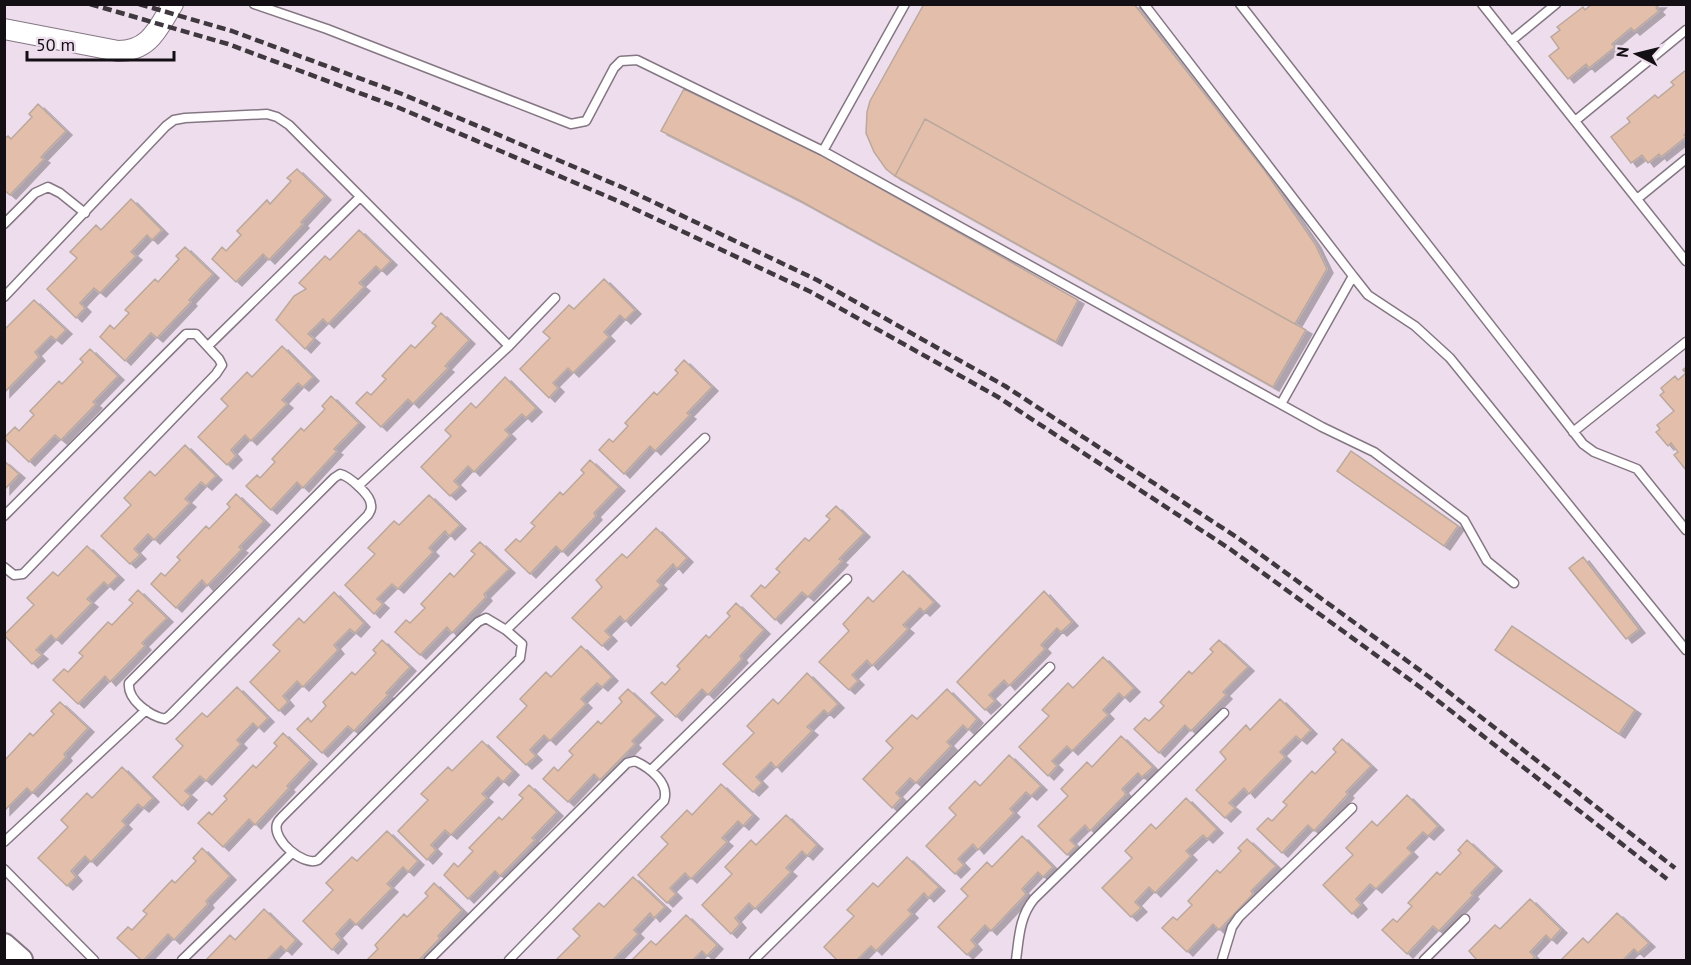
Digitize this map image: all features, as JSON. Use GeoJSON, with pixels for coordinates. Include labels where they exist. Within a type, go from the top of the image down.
{"type":"FeatureCollection","features":[{"type":"Feature","properties":{"kind":"main road"},"geometry":{"type":"LineString","coordinates":[[4,945],[21,960]]}},
{"type":"Feature","properties":{"kind":"street"},"geometry":{"type":"LineString","coordinates":[[4,29],[118,51],[129,51],[150,40],[173,4]]}},
{"type":"Feature","properties":{"kind":"lane"},"geometry":{"type":"LineString","coordinates":[[254,4],[327,29],[571,124],[586,122],[614,68],[621,61],[637,60],[823,151],[1322,427],[1374,452],[1464,520],[1487,561],[1514,584]]}},
{"type":"Feature","properties":{"kind":"lane"},"geometry":{"type":"LineString","coordinates":[[823,151],[905,4]]}},
{"type":"Feature","properties":{"kind":"lane"},"geometry":{"type":"LineString","coordinates":[[1144,4],[1368,295],[1415,326],[1450,358],[1686,650]]}},
{"type":"Feature","properties":{"kind":"lane"},"geometry":{"type":"LineString","coordinates":[[1240,4],[1587,449],[1637,469],[1686,530]]}},
{"type":"Feature","properties":{"kind":"lane"},"geometry":{"type":"LineString","coordinates":[[1482,4],[1686,261]]}},
{"type":"Feature","properties":{"kind":"lane"},"geometry":{"type":"LineString","coordinates":[[1511,41],[1556,4]]}},
{"type":"Feature","properties":{"kind":"lane"},"geometry":{"type":"LineString","coordinates":[[1575,121],[1686,30]]}},
{"type":"Feature","properties":{"kind":"lane"},"geometry":{"type":"LineString","coordinates":[[4,297],[174,120],[267,114],[289,125],[509,346]]}},
{"type":"Feature","properties":{"kind":"lane"},"geometry":{"type":"LineString","coordinates":[[1637,199],[1686,159]]}},
{"type":"Feature","properties":{"kind":"lane"},"geometry":{"type":"LineString","coordinates":[[4,224],[35,193],[48,187],[60,193],[85,213]]}},
{"type":"Feature","properties":{"kind":"lane"},"geometry":{"type":"LineString","coordinates":[[208,346],[360,197]]}},
{"type":"Feature","properties":{"kind":"lane"},"geometry":{"type":"LineString","coordinates":[[1281,404],[1353,276]]}},
{"type":"Feature","properties":{"kind":"lane"},"geometry":{"type":"LineString","coordinates":[[358,486],[509,346],[555,298]]}},
{"type":"Feature","properties":{"kind":"lane"},"geometry":{"type":"LineString","coordinates":[[4,516],[186,334],[196,334],[208,346],[222,365],[216,374],[23,574],[14,575],[4,567]]}},
{"type":"Feature","properties":{"kind":"lane"},"geometry":{"type":"LineString","coordinates":[[1573,432],[1686,342]]}},
{"type":"Feature","properties":{"kind":"lane"},"geometry":{"type":"LineString","coordinates":[[506,630],[705,438]]}},
{"type":"Feature","properties":{"kind":"lane"},"geometry":{"type":"LineString","coordinates":[[340,474],[345,475],[358,486],[372,506],[368,515],[170,715],[161,718],[146,710],[130,695],[129,683],[334,478],[340,474]]}},
{"type":"Feature","properties":{"kind":"lane"},"geometry":{"type":"LineString","coordinates":[[651,770],[847,579]]}},
{"type":"Feature","properties":{"kind":"lane"},"geometry":{"type":"LineString","coordinates":[[486,618],[506,630],[522,644],[520,658],[318,860],[313,863],[307,862],[292,853],[279,839],[277,824],[282,817],[478,622],[486,618]]}},
{"type":"Feature","properties":{"kind":"lane"},"geometry":{"type":"LineString","coordinates":[[754,960],[1050,667]]}},
{"type":"Feature","properties":{"kind":"lane"},"geometry":{"type":"LineString","coordinates":[[4,842],[146,710]]}},
{"type":"Feature","properties":{"kind":"lane"},"geometry":{"type":"LineString","coordinates":[[1016,960],[1026,908],[1224,713]]}},
{"type":"Feature","properties":{"kind":"lane"},"geometry":{"type":"LineString","coordinates":[[429,960],[627,763],[635,761],[651,770],[667,793],[664,801],[509,960]]}},
{"type":"Feature","properties":{"kind":"lane"},"geometry":{"type":"LineString","coordinates":[[1222,960],[1232,927],[1239,917],[1352,808]]}},
{"type":"Feature","properties":{"kind":"lane"},"geometry":{"type":"LineString","coordinates":[[182,960],[292,853]]}},
{"type":"Feature","properties":{"kind":"lane"},"geometry":{"type":"LineString","coordinates":[[4,869],[94,960]]}},
{"type":"Feature","properties":{"kind":"lane"},"geometry":{"type":"LineString","coordinates":[[1424,960],[1465,919]]}},
{"type":"Feature","properties":{"kind":"building"},"geometry":{"type":"Polygon","coordinates":[[[924,4],[1134,4],[1265,171],[1315,244],[1327,269],[1295,324],[925,119],[895,176],[886,169],[874,152],[866,133],[867,112],[870,101],[924,4]]]}},
{"type":"Feature","properties":{"kind":"building"},"geometry":{"type":"Polygon","coordinates":[[[1592,4],[1660,4],[1656,8],[1659,11],[1634,31],[1631,28],[1612,44],[1615,47],[1589,68],[1586,64],[1568,79],[1549,56],[1559,48],[1551,37],[1560,30],[1557,27],[1583,7],[1585,10],[1592,4]]]}},
{"type":"Feature","properties":{"kind":"building"},"geometry":{"type":"Polygon","coordinates":[[[1686,70],[1686,133],[1684,135],[1686,137],[1661,157],[1659,154],[1648,163],[1642,155],[1631,163],[1611,137],[1630,122],[1627,118],[1655,95],[1658,98],[1674,85],[1671,82],[1686,70]]]}},
{"type":"Feature","properties":{"kind":"building"},"geometry":{"type":"Polygon","coordinates":[[[684,89],[821,155],[1078,300],[1056,342],[797,199],[661,131],[684,89]]]}},
{"type":"Feature","properties":{"kind":"building"},"geometry":{"type":"Polygon","coordinates":[[[38,104],[66,131],[41,157],[44,159],[10,195],[4,190],[4,139],[8,136],[11,139],[32,117],[29,114],[38,104]]]}},
{"type":"Feature","properties":{"kind":"building"},"geometry":{"type":"Polygon","coordinates":[[[925,119],[1306,330],[1273,387],[895,176],[925,119]]]}},
{"type":"Feature","properties":{"kind":"building"},"geometry":{"type":"Polygon","coordinates":[[[297,169],[325,196],[301,222],[303,224],[269,260],[263,254],[236,282],[212,259],[222,247],[226,251],[241,235],[237,231],[267,200],[270,204],[291,181],[287,178],[297,169]]]}},
{"type":"Feature","properties":{"kind":"building"},"geometry":{"type":"Polygon","coordinates":[[[131,199],[162,230],[152,240],[147,235],[131,252],[136,256],[100,293],[94,288],[80,303],[85,308],[76,318],[47,289],[77,258],[70,252],[96,225],[101,230],[131,199]]]}},
{"type":"Feature","properties":{"kind":"building"},"geometry":{"type":"Polygon","coordinates":[[[359,230],[391,261],[381,271],[376,266],[359,283],[364,287],[328,324],[323,319],[308,334],[314,339],[305,349],[276,320],[294,296],[306,289],[299,283],[325,256],[330,260],[359,230]]]}},
{"type":"Feature","properties":{"kind":"building"},"geometry":{"type":"Polygon","coordinates":[[[185,247],[213,274],[189,300],[191,302],[157,338],[151,333],[125,361],[100,337],[110,325],[114,329],[129,313],[125,310],[155,279],[158,282],[179,259],[176,256],[185,247]]]}},
{"type":"Feature","properties":{"kind":"building"},"geometry":{"type":"Polygon","coordinates":[[[604,279],[635,310],[625,320],[620,315],[604,332],[609,337],[573,373],[568,368],[553,383],[558,388],[549,398],[520,369],[550,338],[543,332],[569,305],[574,309],[604,279]]]}},
{"type":"Feature","properties":{"kind":"building"},"geometry":{"type":"Polygon","coordinates":[[[34,300],[66,330],[56,340],[51,336],[35,352],[39,357],[4,393],[4,330],[34,300]]]}},
{"type":"Feature","properties":{"kind":"building"},"geometry":{"type":"Polygon","coordinates":[[[441,313],[469,340],[445,366],[448,368],[413,404],[408,399],[381,427],[356,403],[367,392],[371,395],[386,379],[382,376],[411,345],[415,348],[436,326],[432,323],[441,313]]]}},
{"type":"Feature","properties":{"kind":"building"},"geometry":{"type":"Polygon","coordinates":[[[282,346],[313,377],[303,387],[298,383],[282,400],[287,404],[251,441],[245,435],[231,450],[236,456],[227,465],[198,437],[228,406],[221,399],[247,372],[252,377],[282,346]]]}},
{"type":"Feature","properties":{"kind":"building"},"geometry":{"type":"Polygon","coordinates":[[[90,349],[118,376],[93,402],[96,404],[61,440],[55,435],[29,462],[4,438],[15,427],[19,431],[34,415],[30,411],[59,381],[62,384],[83,362],[80,359],[90,349]]]}},
{"type":"Feature","properties":{"kind":"building"},"geometry":{"type":"Polygon","coordinates":[[[684,360],[712,387],[687,413],[690,415],[655,451],[650,446],[624,474],[599,450],[609,439],[613,442],[628,426],[625,423],[654,392],[657,395],[678,373],[675,370],[684,360]]]}},
{"type":"Feature","properties":{"kind":"building"},"geometry":{"type":"Polygon","coordinates":[[[1686,373],[1686,470],[1674,455],[1678,452],[1671,443],[1668,446],[1656,432],[1660,429],[1657,425],[1674,411],[1660,395],[1664,392],[1661,388],[1675,376],[1678,380],[1686,373]]]}},
{"type":"Feature","properties":{"kind":"building"},"geometry":{"type":"Polygon","coordinates":[[[505,377],[536,408],[526,418],[522,414],[505,430],[510,435],[474,472],[468,466],[454,481],[460,487],[450,496],[421,467],[451,436],[445,430],[471,403],[476,408],[505,377]]]}},
{"type":"Feature","properties":{"kind":"building"},"geometry":{"type":"Polygon","coordinates":[[[331,396],[359,423],[334,449],[337,451],[303,488],[297,482],[271,510],[246,486],[257,475],[260,478],[275,462],[272,459],[301,428],[304,431],[325,409],[322,406],[331,396]]]}},
{"type":"Feature","properties":{"kind":"building"},"geometry":{"type":"Polygon","coordinates":[[[185,445],[216,476],[206,486],[201,482],[185,499],[190,503],[154,540],[148,534],[134,549],[140,555],[130,564],[101,536],[131,505],[124,498],[150,471],[155,476],[185,445]]]}},
{"type":"Feature","properties":{"kind":"building"},"geometry":{"type":"Polygon","coordinates":[[[1351,451],[1458,526],[1444,546],[1337,471],[1351,451]]]}},
{"type":"Feature","properties":{"kind":"building"},"geometry":{"type":"Polygon","coordinates":[[[590,460],[619,487],[594,513],[596,516],[562,552],[556,546],[530,574],[505,550],[516,539],[520,542],[535,526],[531,523],[560,492],[563,495],[584,473],[581,470],[590,460]]]}},
{"type":"Feature","properties":{"kind":"building"},"geometry":{"type":"Polygon","coordinates":[[[4,461],[19,474],[4,490],[4,461]]]}},
{"type":"Feature","properties":{"kind":"building"},"geometry":{"type":"Polygon","coordinates":[[[236,494],[264,521],[239,547],[242,549],[207,586],[202,580],[176,608],[151,584],[161,573],[165,576],[180,560],[177,557],[206,526],[209,529],[230,507],[227,504],[236,494]]]}},
{"type":"Feature","properties":{"kind":"building"},"geometry":{"type":"Polygon","coordinates":[[[429,495],[460,525],[449,536],[445,531],[429,548],[433,552],[398,589],[392,584],[377,599],[383,604],[374,614],[345,585],[375,554],[368,548],[394,521],[399,525],[429,495]]]}},
{"type":"Feature","properties":{"kind":"building"},"geometry":{"type":"Polygon","coordinates":[[[836,506],[864,533],[839,559],[842,561],[808,597],[802,592],[775,620],[751,596],[761,585],[765,588],[780,572],[776,569],[805,538],[809,541],[830,519],[826,516],[836,506]]]}},
{"type":"Feature","properties":{"kind":"building"},"geometry":{"type":"Polygon","coordinates":[[[656,528],[687,558],[677,569],[673,564],[657,581],[661,585],[625,622],[620,616],[605,631],[611,637],[602,646],[572,618],[602,587],[596,580],[622,554],[627,558],[656,528]]]}},
{"type":"Feature","properties":{"kind":"building"},"geometry":{"type":"Polygon","coordinates":[[[480,542],[509,569],[484,594],[486,597],[452,633],[447,627],[420,655],[395,632],[406,620],[410,623],[425,608],[421,604],[450,573],[454,577],[475,554],[471,551],[480,542]]]}},
{"type":"Feature","properties":{"kind":"building"},"geometry":{"type":"Polygon","coordinates":[[[87,546],[118,576],[108,586],[104,582],[87,599],[92,603],[56,640],[51,635],[36,650],[42,655],[32,664],[4,635],[34,605],[27,598],[53,572],[58,576],[87,546]]]}},
{"type":"Feature","properties":{"kind":"building"},"geometry":{"type":"Polygon","coordinates":[[[1583,557],[1639,629],[1626,639],[1569,568],[1583,557]]]}},
{"type":"Feature","properties":{"kind":"building"},"geometry":{"type":"Polygon","coordinates":[[[903,571],[934,602],[924,612],[920,608],[903,625],[908,629],[872,666],[867,660],[852,675],[858,681],[849,690],[819,662],[849,631],[843,624],[868,597],[873,602],[903,571]]]}},
{"type":"Feature","properties":{"kind":"building"},"geometry":{"type":"Polygon","coordinates":[[[138,590],[167,618],[142,643],[145,646],[110,682],[105,676],[78,704],[53,680],[64,669],[68,672],[83,656],[79,653],[108,622],[112,625],[133,603],[129,600],[138,590]]]}},
{"type":"Feature","properties":{"kind":"building"},"geometry":{"type":"Polygon","coordinates":[[[1044,591],[1072,622],[1061,632],[1057,628],[1041,645],[1045,649],[1009,686],[1004,680],[989,695],[995,701],[985,710],[957,682],[1044,591]]]}},
{"type":"Feature","properties":{"kind":"building"},"geometry":{"type":"Polygon","coordinates":[[[334,592],[364,623],[355,633],[350,629],[334,645],[338,650],[303,687],[297,681],[283,696],[288,702],[279,711],[250,682],[280,651],[273,645],[299,618],[304,623],[334,592]]]}},
{"type":"Feature","properties":{"kind":"building"},"geometry":{"type":"Polygon","coordinates":[[[736,603],[764,630],[740,656],[742,659],[708,695],[702,689],[676,717],[651,693],[662,682],[665,685],[680,669],[677,666],[706,635],[709,638],[730,616],[727,613],[736,603]]]}},
{"type":"Feature","properties":{"kind":"building"},"geometry":{"type":"Polygon","coordinates":[[[1512,626],[1635,710],[1619,734],[1495,650],[1512,626]]]}},
{"type":"Feature","properties":{"kind":"building"},"geometry":{"type":"Polygon","coordinates":[[[382,640],[410,667],[386,693],[388,695],[354,731],[348,726],[322,753],[297,729],[308,718],[311,722],[326,706],[323,702],[352,672],[355,675],[376,653],[373,650],[382,640]]]}},
{"type":"Feature","properties":{"kind":"building"},"geometry":{"type":"Polygon","coordinates":[[[1219,640],[1248,667],[1223,692],[1226,695],[1191,731],[1185,725],[1159,753],[1134,729],[1145,718],[1149,721],[1164,706],[1160,702],[1189,671],[1192,674],[1213,652],[1210,649],[1219,640]]]}},
{"type":"Feature","properties":{"kind":"building"},"geometry":{"type":"Polygon","coordinates":[[[581,646],[612,677],[602,687],[597,683],[581,699],[586,704],[550,741],[544,735],[530,750],[536,756],[526,765],[497,737],[527,706],[520,699],[546,672],[551,677],[581,646]]]}},
{"type":"Feature","properties":{"kind":"building"},"geometry":{"type":"Polygon","coordinates":[[[1103,657],[1134,688],[1124,698],[1119,693],[1103,710],[1108,715],[1072,751],[1067,746],[1052,761],[1057,766],[1048,776],[1019,747],[1049,716],[1042,710],[1068,683],[1073,688],[1103,657]]]}},
{"type":"Feature","properties":{"kind":"building"},"geometry":{"type":"Polygon","coordinates":[[[807,673],[838,704],[828,714],[824,710],[807,727],[812,731],[776,768],[771,762],[756,777],[762,783],[753,792],[723,764],[754,733],[747,726],[773,699],[778,704],[807,673]]]}},
{"type":"Feature","properties":{"kind":"building"},"geometry":{"type":"Polygon","coordinates":[[[237,687],[268,718],[258,728],[253,723],[237,740],[241,744],[206,781],[200,776],[185,791],[191,796],[182,806],[153,777],[183,746],[176,739],[202,713],[207,717],[237,687]]]}},
{"type":"Feature","properties":{"kind":"building"},"geometry":{"type":"Polygon","coordinates":[[[628,689],[657,716],[632,741],[635,744],[600,780],[594,774],[568,802],[543,779],[554,767],[558,771],[573,755],[569,751],[598,721],[601,724],[622,702],[619,698],[628,689]]]}},
{"type":"Feature","properties":{"kind":"building"},"geometry":{"type":"Polygon","coordinates":[[[947,689],[977,719],[968,730],[963,725],[947,742],[951,746],[916,783],[910,778],[896,793],[901,798],[892,808],[863,779],[893,748],[886,741],[912,715],[917,719],[947,689]]]}},
{"type":"Feature","properties":{"kind":"building"},"geometry":{"type":"Polygon","coordinates":[[[1280,699],[1311,730],[1301,740],[1296,736],[1280,752],[1285,757],[1249,794],[1244,788],[1229,803],[1235,808],[1225,818],[1196,790],[1226,759],[1220,752],[1246,725],[1250,730],[1280,699]]]}},
{"type":"Feature","properties":{"kind":"building"},"geometry":{"type":"Polygon","coordinates":[[[60,702],[88,728],[64,754],[66,757],[32,793],[27,788],[4,811],[4,761],[30,733],[33,736],[54,714],[51,711],[60,702]]]}},
{"type":"Feature","properties":{"kind":"building"},"geometry":{"type":"Polygon","coordinates":[[[283,733],[311,760],[255,825],[249,819],[223,847],[198,823],[209,812],[212,815],[227,799],[224,796],[253,765],[256,768],[277,746],[274,743],[283,733]]]}},
{"type":"Feature","properties":{"kind":"building"},"geometry":{"type":"Polygon","coordinates":[[[1121,736],[1153,767],[1142,777],[1138,773],[1122,789],[1126,794],[1090,831],[1085,825],[1070,840],[1076,846],[1067,855],[1038,826],[1068,796],[1061,789],[1087,762],[1092,767],[1121,736]]]}},
{"type":"Feature","properties":{"kind":"building"},"geometry":{"type":"Polygon","coordinates":[[[1342,739],[1371,766],[1314,831],[1308,825],[1282,853],[1257,829],[1268,818],[1272,821],[1287,805],[1283,802],[1312,771],[1315,774],[1336,752],[1333,749],[1342,739]]]}},
{"type":"Feature","properties":{"kind":"building"},"geometry":{"type":"Polygon","coordinates":[[[482,741],[513,771],[503,782],[498,777],[482,794],[487,798],[451,835],[445,830],[431,845],[436,850],[427,860],[398,831],[428,800],[421,794],[448,767],[452,771],[482,741]]]}},
{"type":"Feature","properties":{"kind":"building"},"geometry":{"type":"Polygon","coordinates":[[[1009,755],[1041,786],[1031,796],[1026,792],[1010,809],[1014,813],[978,850],[973,844],[958,859],[964,865],[955,874],[926,846],[956,815],[949,808],[975,781],[980,786],[1009,755]]]}},
{"type":"Feature","properties":{"kind":"building"},"geometry":{"type":"Polygon","coordinates":[[[122,767],[153,798],[143,808],[138,804],[122,821],[126,825],[91,862],[85,856],[71,871],[76,877],[67,886],[38,858],[68,827],[61,820],[87,793],[92,798],[122,767]]]}},
{"type":"Feature","properties":{"kind":"building"},"geometry":{"type":"Polygon","coordinates":[[[721,784],[753,815],[743,826],[738,821],[722,838],[727,842],[691,879],[685,873],[670,888],[676,894],[667,903],[638,875],[668,844],[661,837],[687,810],[692,815],[721,784]]]}},
{"type":"Feature","properties":{"kind":"building"},"geometry":{"type":"Polygon","coordinates":[[[529,785],[557,812],[532,838],[535,840],[500,876],[495,871],[468,899],[444,875],[454,863],[458,867],[473,851],[469,848],[499,817],[502,820],[523,798],[519,795],[529,785]]]}},
{"type":"Feature","properties":{"kind":"building"},"geometry":{"type":"Polygon","coordinates":[[[1407,795],[1438,826],[1428,836],[1423,832],[1407,848],[1412,853],[1376,889],[1370,884],[1356,899],[1361,905],[1352,914],[1323,885],[1353,855],[1346,848],[1372,821],[1377,826],[1407,795]]]}},
{"type":"Feature","properties":{"kind":"building"},"geometry":{"type":"Polygon","coordinates":[[[1186,798],[1217,829],[1207,839],[1203,835],[1186,851],[1191,856],[1155,893],[1149,887],[1135,902],[1141,908],[1131,917],[1102,888],[1132,858],[1125,851],[1151,824],[1156,829],[1186,798]]]}},
{"type":"Feature","properties":{"kind":"building"},"geometry":{"type":"Polygon","coordinates":[[[786,815],[817,845],[807,856],[802,851],[786,868],[791,872],[755,909],[749,903],[735,918],[740,924],[731,934],[702,905],[732,874],[725,867],[751,840],[756,845],[786,815]]]}},
{"type":"Feature","properties":{"kind":"building"},"geometry":{"type":"Polygon","coordinates":[[[387,831],[418,861],[408,872],[403,867],[387,884],[392,888],[356,925],[350,919],[336,934],[341,940],[332,950],[303,921],[333,890],[326,883],[352,857],[357,861],[387,831]]]}},
{"type":"Feature","properties":{"kind":"building"},"geometry":{"type":"Polygon","coordinates":[[[1022,836],[1053,867],[1043,877],[1038,872],[1022,889],[1026,894],[991,931],[985,925],[971,940],[976,946],[967,955],[938,927],[968,896],[961,889],[987,862],[992,867],[1022,836]]]}},
{"type":"Feature","properties":{"kind":"building"},"geometry":{"type":"Polygon","coordinates":[[[1247,839],[1276,866],[1251,891],[1253,894],[1219,930],[1213,924],[1187,952],[1162,928],[1173,917],[1177,920],[1192,905],[1188,901],[1217,870],[1220,873],[1241,851],[1238,848],[1247,839]]]}},
{"type":"Feature","properties":{"kind":"building"},"geometry":{"type":"Polygon","coordinates":[[[1467,840],[1496,867],[1439,931],[1433,926],[1407,954],[1382,930],[1393,919],[1397,922],[1412,906],[1408,903],[1437,872],[1440,875],[1461,853],[1458,850],[1467,840]]]}},
{"type":"Feature","properties":{"kind":"building"},"geometry":{"type":"Polygon","coordinates":[[[202,848],[230,876],[206,901],[208,904],[174,940],[168,934],[144,960],[141,960],[117,938],[128,927],[132,930],[147,914],[143,911],[172,880],[175,883],[196,861],[193,858],[202,848]]]}},
{"type":"Feature","properties":{"kind":"building"},"geometry":{"type":"Polygon","coordinates":[[[907,857],[939,887],[928,898],[924,893],[908,910],[912,914],[876,951],[871,946],[857,960],[837,960],[824,947],[854,916],[847,910],[873,883],[878,887],[907,857]]]}},
{"type":"Feature","properties":{"kind":"building"},"geometry":{"type":"Polygon","coordinates":[[[633,877],[665,907],[654,918],[650,913],[634,930],[638,934],[613,960],[556,960],[580,936],[573,929],[599,903],[604,907],[633,877]]]}},
{"type":"Feature","properties":{"kind":"building"},"geometry":{"type":"Polygon","coordinates":[[[434,883],[462,910],[438,936],[440,938],[419,960],[367,960],[378,949],[375,945],[404,914],[407,917],[428,896],[425,893],[434,883]]]}},
{"type":"Feature","properties":{"kind":"building"},"geometry":{"type":"Polygon","coordinates":[[[1530,899],[1561,929],[1551,940],[1546,935],[1530,952],[1535,957],[1531,960],[1475,960],[1469,951],[1495,925],[1500,929],[1530,899]]]}},
{"type":"Feature","properties":{"kind":"building"},"geometry":{"type":"Polygon","coordinates":[[[264,909],[296,940],[286,951],[281,946],[267,960],[206,960],[230,935],[235,940],[264,909]]]}},
{"type":"Feature","properties":{"kind":"building"},"geometry":{"type":"Polygon","coordinates":[[[1617,913],[1649,943],[1638,953],[1634,949],[1623,960],[1561,960],[1583,938],[1588,943],[1617,913]]]}},
{"type":"Feature","properties":{"kind":"building"},"geometry":{"type":"Polygon","coordinates":[[[686,915],[717,945],[707,956],[702,951],[693,960],[632,960],[651,941],[656,945],[686,915]]]}},
{"type":"Feature","properties":{"kind":"railway"},"geometry":{"type":"LineString","coordinates":[[90,4],[228,44],[397,107],[618,201],[811,292],[998,397],[1230,549],[1424,690],[1667,879]]}},
{"type":"Feature","properties":{"kind":"railway"},"geometry":{"type":"LineString","coordinates":[[139,4],[232,31],[402,94],[624,188],[817,280],[1005,386],[1238,538],[1432,679],[1675,868]]}}]}
